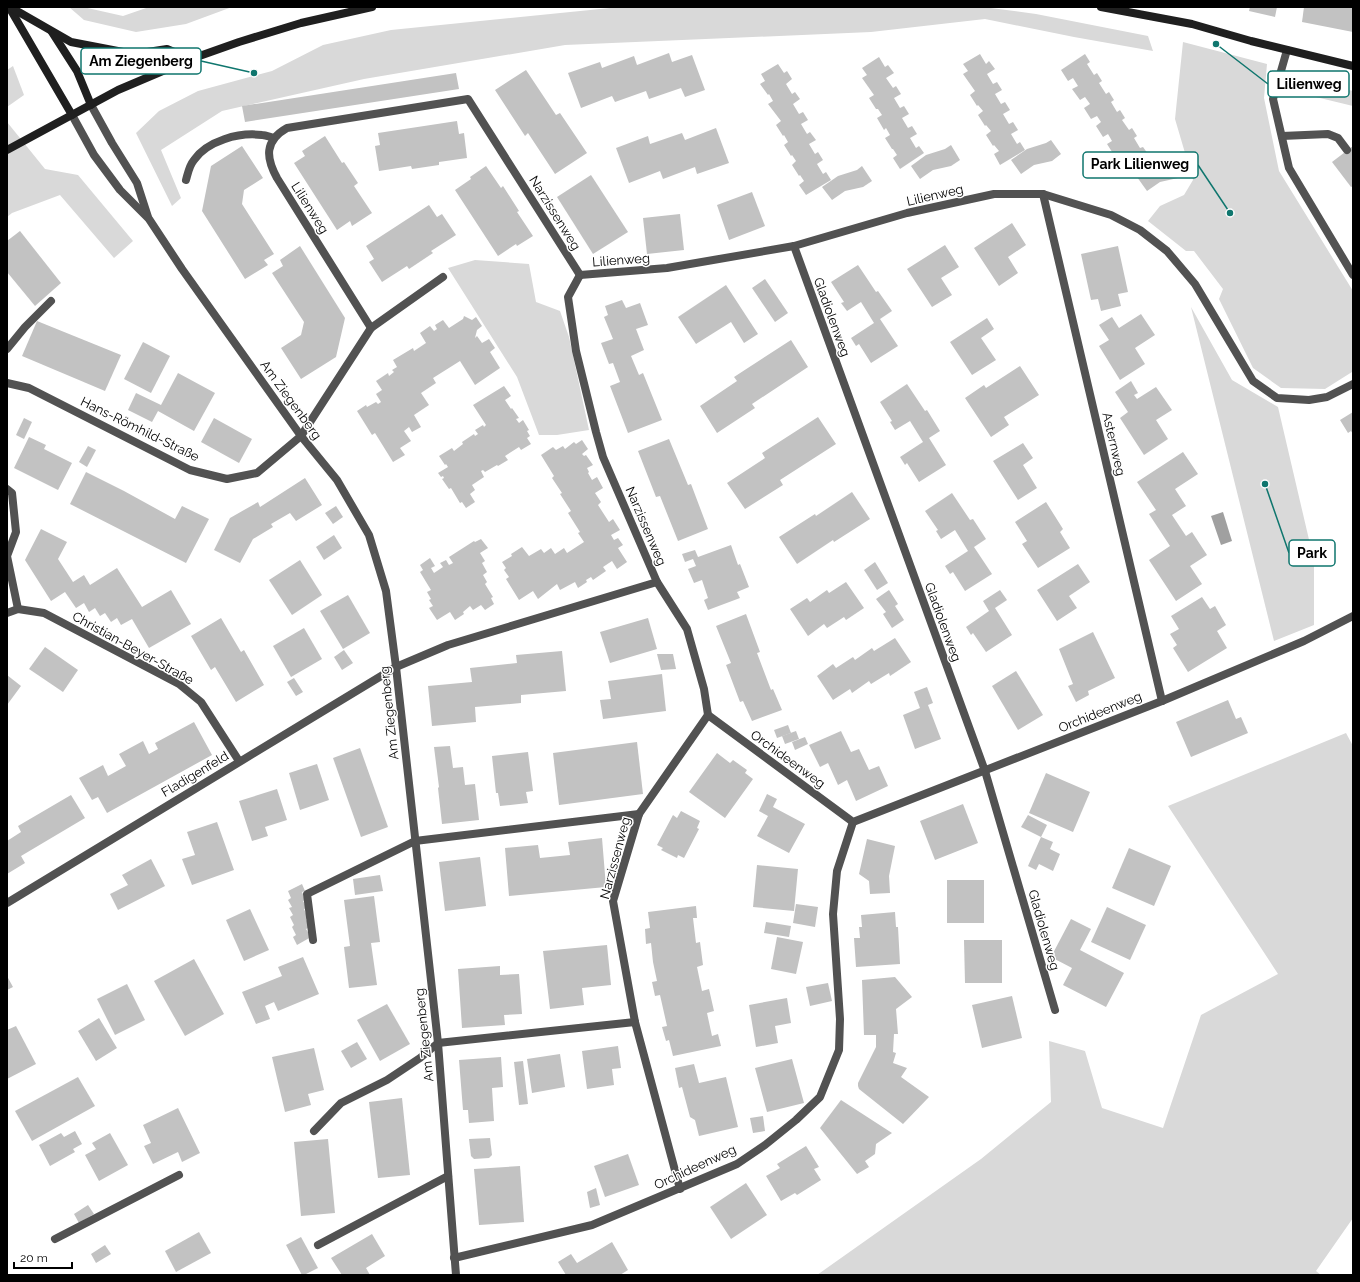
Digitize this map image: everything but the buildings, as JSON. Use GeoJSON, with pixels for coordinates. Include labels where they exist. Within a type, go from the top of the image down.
{"type":"FeatureCollection","features":[{"type":"Feature","properties":{"kind":"main road"},"geometry":{"type":"LineString","coordinates":[[9,7],[71,42],[123,52],[142,52],[167,49],[191,59]]}},
{"type":"Feature","properties":{"kind":"main road"},"geometry":{"type":"LineString","coordinates":[[9,7],[72,115]]}},
{"type":"Feature","properties":{"kind":"main road"},"geometry":{"type":"LineString","coordinates":[[7,150],[130,84],[191,59],[239,42],[301,23],[372,7]]}},
{"type":"Feature","properties":{"kind":"main road"},"geometry":{"type":"LineString","coordinates":[[1101,7],[1192,24],[1353,66]]}},
{"type":"Feature","properties":{"kind":"main road"},"geometry":{"type":"LineString","coordinates":[[52,32],[77,71],[91,105]]}},
{"type":"Feature","properties":{"kind":"street"},"geometry":{"type":"LineString","coordinates":[[1287,50],[1273,99],[1289,168],[1353,275]]}},
{"type":"Feature","properties":{"kind":"street","name":"Narzissenweg"},"geometry":{"type":"LineString","coordinates":[[274,138],[287,128],[468,99],[580,275],[568,297],[576,351],[596,432],[604,457],[657,582],[687,630],[704,689],[708,715],[639,814],[613,901],[635,1022],[680,1189]]}},
{"type":"Feature","properties":{"kind":"street","name":"Am Ziegenberg"},"geometry":{"type":"LineString","coordinates":[[91,105],[112,143],[138,183],[149,219]]}},
{"type":"Feature","properties":{"kind":"street","name":"Am Ziegenberg"},"geometry":{"type":"LineString","coordinates":[[72,115],[94,155],[120,190],[149,219],[182,269],[301,436],[337,480],[369,535],[386,591],[396,667],[438,1043],[456,1275]]}},
{"type":"Feature","properties":{"kind":"street"},"geometry":{"type":"LineString","coordinates":[[1282,136],[1328,134],[1338,138],[1347,150]]}},
{"type":"Feature","properties":{"kind":"street"},"geometry":{"type":"LineString","coordinates":[[186,180],[194,159],[213,143],[244,135],[262,135],[274,138]]}},
{"type":"Feature","properties":{"kind":"street","name":"Lilienweg"},"geometry":{"type":"LineString","coordinates":[[274,138],[268,157],[271,167],[371,328]]}},
{"type":"Feature","properties":{"kind":"street","name":"Lilienweg"},"geometry":{"type":"LineString","coordinates":[[580,275],[667,268],[794,246],[908,213],[994,194],[1043,194],[1111,215],[1140,230],[1167,251],[1195,284],[1253,381],[1277,398],[1309,400],[1327,397],[1353,384]]}},
{"type":"Feature","properties":{"kind":"street","name":"Asternweg"},"geometry":{"type":"LineString","coordinates":[[1043,194],[1162,701]]}},
{"type":"Feature","properties":{"kind":"street","name":"Gladiolenweg"},"geometry":{"type":"LineString","coordinates":[[794,246],[985,771],[1055,1010]]}},
{"type":"Feature","properties":{"kind":"street"},"geometry":{"type":"LineString","coordinates":[[301,436],[371,328],[443,277]]}},
{"type":"Feature","properties":{"kind":"street"},"geometry":{"type":"LineString","coordinates":[[7,349],[25,327],[51,301]]}},
{"type":"Feature","properties":{"kind":"street","name":"Hans-Römhild-Straße"},"geometry":{"type":"LineString","coordinates":[[7,383],[29,388],[190,470],[227,479],[257,473],[301,436]]}},
{"type":"Feature","properties":{"kind":"street"},"geometry":{"type":"LineString","coordinates":[[7,489],[12,493],[16,532],[7,556],[18,609]]}},
{"type":"Feature","properties":{"kind":"street","name":"Narzissenweg"},"geometry":{"type":"LineString","coordinates":[[396,667],[448,644],[657,582]]}},
{"type":"Feature","properties":{"kind":"street","name":"Christian-Beyer-Straße"},"geometry":{"type":"LineString","coordinates":[[7,613],[18,609],[44,613],[179,684],[201,702],[239,761]]}},
{"type":"Feature","properties":{"kind":"street","name":"Orchideenweg"},"geometry":{"type":"LineString","coordinates":[[853,822],[1162,701],[1304,641],[1353,616]]}},
{"type":"Feature","properties":{"kind":"street","name":"Fladigenfeld"},"geometry":{"type":"LineString","coordinates":[[7,903],[396,667]]}},
{"type":"Feature","properties":{"kind":"street","name":"Orchideenweg"},"geometry":{"type":"LineString","coordinates":[[708,715],[853,822]]}},
{"type":"Feature","properties":{"kind":"street"},"geometry":{"type":"LineString","coordinates":[[313,940],[307,894],[415,841],[639,814]]}},
{"type":"Feature","properties":{"kind":"street","name":"Orchideenweg"},"geometry":{"type":"LineString","coordinates":[[454,1258],[592,1225],[737,1164],[765,1145],[790,1125],[820,1097],[839,1050],[840,1019],[833,914],[837,871],[853,822]]}},
{"type":"Feature","properties":{"kind":"street"},"geometry":{"type":"LineString","coordinates":[[314,1131],[341,1103],[387,1080],[420,1058],[438,1043],[635,1022]]}},
{"type":"Feature","properties":{"kind":"street"},"geometry":{"type":"LineString","coordinates":[[55,1239],[179,1175]]}},
{"type":"Feature","properties":{"kind":"street"},"geometry":{"type":"LineString","coordinates":[[318,1244],[448,1176]]}},
{"type":"Feature","properties":{"kind":"shaded area"},"geometry":{"type":"Polygon","coordinates":[[[69,7],[83,7],[123,16],[149,7],[232,7],[186,24],[136,32],[84,20],[69,7]]]}},
{"type":"Feature","properties":{"kind":"shaded area"},"geometry":{"type":"Polygon","coordinates":[[[983,7],[1036,14],[1148,36],[1153,51],[985,19],[871,32],[565,45],[364,79],[222,111],[161,150],[181,198],[172,206],[136,133],[159,111],[198,91],[272,71],[323,45],[391,30],[610,8],[983,7]]]}},
{"type":"Feature","properties":{"kind":"shaded area"},"geometry":{"type":"Polygon","coordinates":[[[1183,42],[1267,64],[1264,98],[1279,171],[1353,291],[1353,370],[1325,389],[1281,388],[1253,368],[1219,299],[1223,289],[1194,251],[1186,251],[1148,221],[1160,206],[1184,195],[1193,180],[1175,119],[1183,42]]]}},
{"type":"Feature","properties":{"kind":"shaded area"},"geometry":{"type":"Polygon","coordinates":[[[13,66],[24,95],[7,107],[7,70],[13,66]]]}},
{"type":"Feature","properties":{"kind":"shaded area"},"geometry":{"type":"Polygon","coordinates":[[[1296,76],[1353,91],[1353,106],[1291,91],[1296,76]]]}},
{"type":"Feature","properties":{"kind":"shaded area"},"geometry":{"type":"Polygon","coordinates":[[[7,122],[45,169],[78,175],[133,241],[114,258],[60,195],[12,213],[7,217],[7,122]]]}},
{"type":"Feature","properties":{"kind":"shaded area"},"geometry":{"type":"Polygon","coordinates":[[[475,260],[529,264],[536,302],[560,311],[569,337],[589,430],[557,435],[539,435],[517,377],[448,268],[475,260]]]}},
{"type":"Feature","properties":{"kind":"shaded area"},"geometry":{"type":"Polygon","coordinates":[[[1191,307],[1232,380],[1278,407],[1314,561],[1314,625],[1274,641],[1191,307]]]}},
{"type":"Feature","properties":{"kind":"shaded area"},"geometry":{"type":"Polygon","coordinates":[[[1223,512],[1232,541],[1221,545],[1211,516],[1223,512]]]}},
{"type":"Feature","properties":{"kind":"shaded area"},"geometry":{"type":"Polygon","coordinates":[[[1346,733],[1353,746],[1353,1218],[1316,1271],[1321,1275],[817,1275],[981,1159],[1051,1102],[1049,1041],[1085,1051],[1102,1108],[1163,1128],[1201,1015],[1278,974],[1168,806],[1346,733]]]}},
{"type":"Feature","properties":{"kind":"place","name":"Lilienweg"},"geometry":{"type":"Point","coordinates":[1216,44]}},
{"type":"Feature","properties":{"kind":"place","name":"Am Ziegenberg"},"geometry":{"type":"Point","coordinates":[254,73]}},
{"type":"Feature","properties":{"kind":"place","name":"Park Lilienweg"},"geometry":{"type":"Point","coordinates":[1230,213]}},
{"type":"Feature","properties":{"kind":"place","name":"Park"},"geometry":{"type":"Point","coordinates":[1265,484]}}]}
